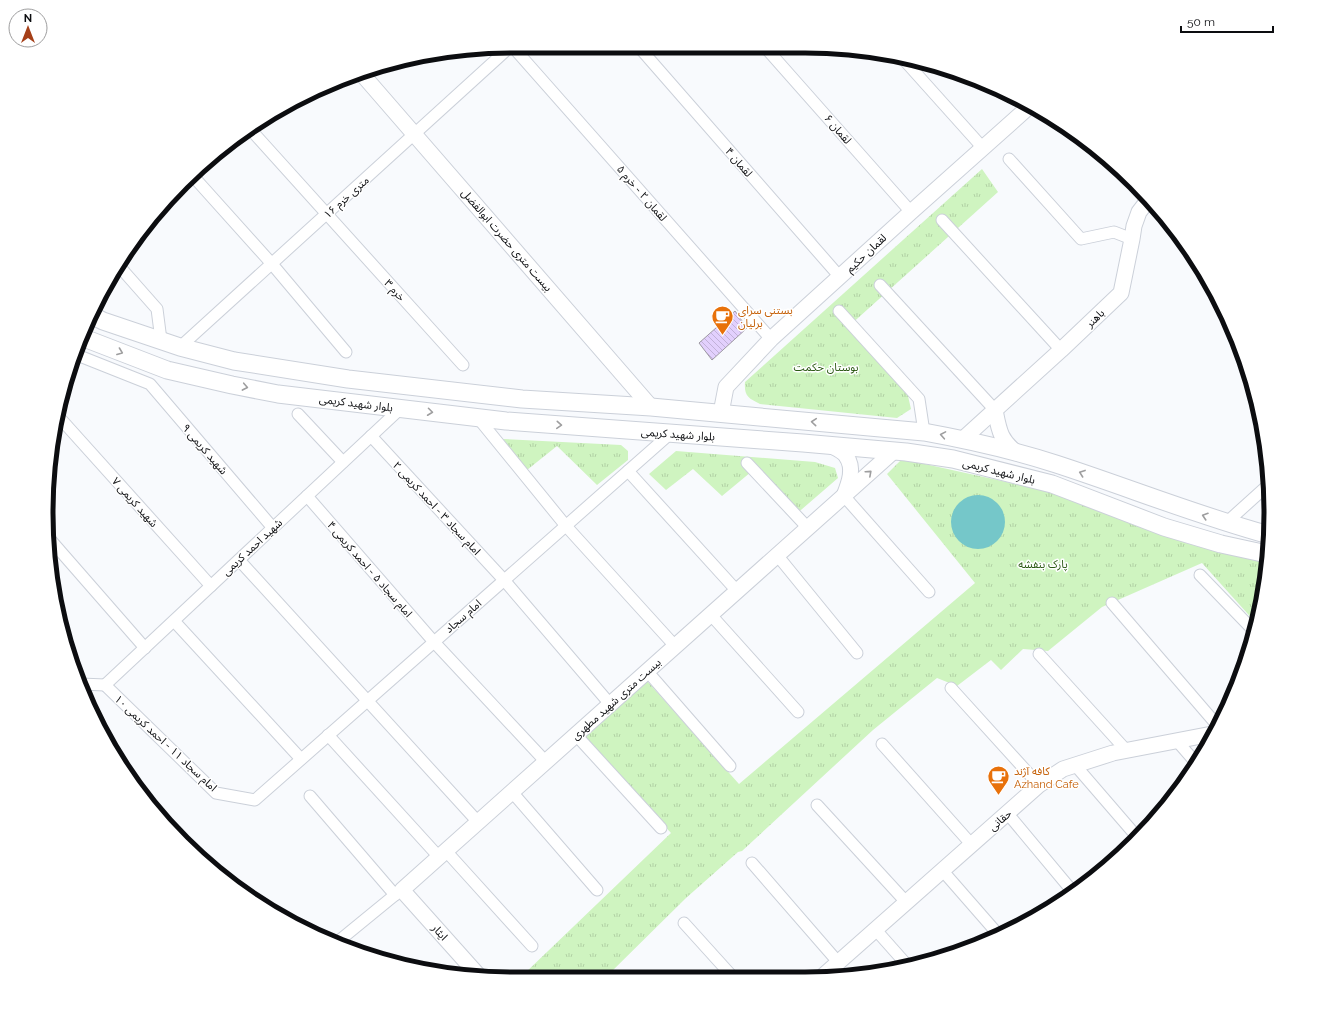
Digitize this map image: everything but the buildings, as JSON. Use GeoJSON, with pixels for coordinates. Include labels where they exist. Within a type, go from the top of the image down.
{"type":"FeatureCollection","features":[{"type":"Feature","properties":{"kind":"main road","name":"بیست متری حضرت ابوالفضل"},"geometry":{"type":"LineString","coordinates":[[365,77],[651,407]]}},
{"type":"Feature","properties":{"kind":"main road","name":"لقمان حکیم"},"geometry":{"type":"LineString","coordinates":[[721,413],[726,387],[771,340],[1025,110]]}},
{"type":"Feature","properties":{"kind":"main road","name":"باهنر"},"geometry":{"type":"LineString","coordinates":[[963,439],[1121,293],[1134,226],[1139,212],[1145,205]]}},
{"type":"Feature","properties":{"kind":"main road","name":"بلوار شهید کریمی"},"geometry":{"type":"LineString","coordinates":[[96,318],[180,347],[234,361],[348,379],[522,399],[651,407],[924,432],[963,439],[1055,464],[1226,523],[1263,533]]}},
{"type":"Feature","properties":{"kind":"main road","name":"بلوار شهید کریمی"},"geometry":{"type":"LineString","coordinates":[[87,339],[167,370],[278,394],[506,421],[830,445],[894,451],[953,459],[1052,484],[1164,527],[1221,544],[1262,553]]}},
{"type":"Feature","properties":{"kind":"main road"},"geometry":{"type":"LineString","coordinates":[[995,410],[1000,434],[1004,441],[1017,453]]}},
{"type":"Feature","properties":{"kind":"main road"},"geometry":{"type":"LineString","coordinates":[[830,445],[845,455],[850,464],[849,483],[844,496]]}},
{"type":"Feature","properties":{"kind":"main road","name":"بیست متری شهید مطهری"},"geometry":{"type":"LineString","coordinates":[[399,892],[894,451]]}},
{"type":"Feature","properties":{"kind":"main road","name":"حقانی"},"geometry":{"type":"LineString","coordinates":[[828,971],[1039,786],[1063,769],[1113,753],[1206,735]]}},
{"type":"Feature","properties":{"kind":"main road","name":"ایثار"},"geometry":{"type":"LineString","coordinates":[[399,892],[473,970]]}},
{"type":"Feature","properties":{"kind":"street","name":"۱۶ متری خرم"},"geometry":{"type":"LineString","coordinates":[[180,347],[504,53]]}},
{"type":"Feature","properties":{"kind":"street","name":"لقمان ۲ - خرم ۵"},"geometry":{"type":"LineString","coordinates":[[518,53],[771,340]]}},
{"type":"Feature","properties":{"kind":"street","name":"لقمان ۴"},"geometry":{"type":"LineString","coordinates":[[644,53],[840,277]]}},
{"type":"Feature","properties":{"kind":"street","name":"لقمان ۶"},"geometry":{"type":"LineString","coordinates":[[770,53],[911,212]]}},
{"type":"Feature","properties":{"kind":"street"},"geometry":{"type":"LineString","coordinates":[[909,66],[983,148]]}},
{"type":"Feature","properties":{"kind":"street","name":"خرم ۳"},"geometry":{"type":"LineString","coordinates":[[253,133],[463,365]]}},
{"type":"Feature","properties":{"kind":"street"},"geometry":{"type":"LineString","coordinates":[[1009,158],[1081,239],[1114,232],[1132,239]]}},
{"type":"Feature","properties":{"kind":"street"},"geometry":{"type":"LineString","coordinates":[[196,180],[272,264],[346,352]]}},
{"type":"Feature","properties":{"kind":"street"},"geometry":{"type":"LineString","coordinates":[[942,220],[1061,350]]}},
{"type":"Feature","properties":{"kind":"street"},"geometry":{"type":"LineString","coordinates":[[123,270],[157,309],[161,340]]}},
{"type":"Feature","properties":{"kind":"street"},"geometry":{"type":"LineString","coordinates":[[880,285],[995,410]]}},
{"type":"Feature","properties":{"kind":"street"},"geometry":{"type":"LineString","coordinates":[[839,311],[919,399],[924,432]]}},
{"type":"Feature","properties":{"kind":"street"},"geometry":{"type":"LineString","coordinates":[[80,356],[150,384],[155,366]]}},
{"type":"Feature","properties":{"kind":"street","name":"شهید کریمی ۹"},"geometry":{"type":"LineString","coordinates":[[150,384],[273,528]]}},
{"type":"Feature","properties":{"kind":"street","name":"شهید احمد کریمی"},"geometry":{"type":"LineString","coordinates":[[105,685],[400,409]]}},
{"type":"Feature","properties":{"kind":"street"},"geometry":{"type":"LineString","coordinates":[[298,414],[343,462]]}},
{"type":"Feature","properties":{"kind":"street"},"geometry":{"type":"LineString","coordinates":[[478,418],[566,526],[675,646]]}},
{"type":"Feature","properties":{"kind":"street","name":"شهید کریمی ۷"},"geometry":{"type":"LineString","coordinates":[[62,422],[211,586]]}},
{"type":"Feature","properties":{"kind":"street","name":"امام سجاد"},"geometry":{"type":"LineString","coordinates":[[255,800],[671,433]]}},
{"type":"Feature","properties":{"kind":"street","name":"امام سجاد ۳ - احمد کریمی ۲"},"geometry":{"type":"LineString","coordinates":[[371,436],[504,580],[610,704]]}},
{"type":"Feature","properties":{"kind":"street"},"geometry":{"type":"LineString","coordinates":[[748,463],[808,528]]}},
{"type":"Feature","properties":{"kind":"street"},"geometry":{"type":"LineString","coordinates":[[628,471],[737,591]]}},
{"type":"Feature","properties":{"kind":"street"},"geometry":{"type":"LineString","coordinates":[[1226,523],[1263,489]]}},
{"type":"Feature","properties":{"kind":"street","name":"امام سجاد ۵ - احمد کریمی ۴"},"geometry":{"type":"LineString","coordinates":[[306,496],[434,642],[546,762]]}},
{"type":"Feature","properties":{"kind":"street"},"geometry":{"type":"LineString","coordinates":[[844,496],[929,592]]}},
{"type":"Feature","properties":{"kind":"street"},"geometry":{"type":"LineString","coordinates":[[54,544],[145,648]]}},
{"type":"Feature","properties":{"kind":"street"},"geometry":{"type":"LineString","coordinates":[[777,555],[857,653]]}},
{"type":"Feature","properties":{"kind":"street"},"geometry":{"type":"LineString","coordinates":[[239,560],[478,822]]}},
{"type":"Feature","properties":{"kind":"street"},"geometry":{"type":"LineString","coordinates":[[1200,575],[1249,626]]}},
{"type":"Feature","properties":{"kind":"street"},"geometry":{"type":"LineString","coordinates":[[1112,603],[1214,721]]}},
{"type":"Feature","properties":{"kind":"street"},"geometry":{"type":"LineString","coordinates":[[711,614],[798,712]]}},
{"type":"Feature","properties":{"kind":"street"},"geometry":{"type":"LineString","coordinates":[[174,621],[301,760]]}},
{"type":"Feature","properties":{"kind":"street"},"geometry":{"type":"LineString","coordinates":[[1039,654],[1126,750]]}},
{"type":"Feature","properties":{"kind":"street"},"geometry":{"type":"LineString","coordinates":[[647,671],[730,766]]}},
{"type":"Feature","properties":{"kind":"street"},"geometry":{"type":"LineString","coordinates":[[87,684],[105,685]]}},
{"type":"Feature","properties":{"kind":"street","name":"امام سجاد ۱۱ - احمد کریمی ۱۰"},"geometry":{"type":"LineString","coordinates":[[105,685],[216,793],[255,800]]}},
{"type":"Feature","properties":{"kind":"street"},"geometry":{"type":"LineString","coordinates":[[951,688],[1039,786]]}},
{"type":"Feature","properties":{"kind":"street"},"geometry":{"type":"LineString","coordinates":[[328,735],[532,946]]}},
{"type":"Feature","properties":{"kind":"street"},"geometry":{"type":"LineString","coordinates":[[576,735],[661,828]]}},
{"type":"Feature","properties":{"kind":"street"},"geometry":{"type":"LineString","coordinates":[[1177,741],[1192,759]]}},
{"type":"Feature","properties":{"kind":"street"},"geometry":{"type":"LineString","coordinates":[[882,744],[972,845]]}},
{"type":"Feature","properties":{"kind":"street"},"geometry":{"type":"LineString","coordinates":[[1075,765],[1133,833]]}},
{"type":"Feature","properties":{"kind":"street"},"geometry":{"type":"LineString","coordinates":[[512,792],[597,890]]}},
{"type":"Feature","properties":{"kind":"street"},"geometry":{"type":"LineString","coordinates":[[310,796],[399,892]]}},
{"type":"Feature","properties":{"kind":"street"},"geometry":{"type":"LineString","coordinates":[[817,805],[906,902]]}},
{"type":"Feature","properties":{"kind":"street"},"geometry":{"type":"LineString","coordinates":[[1008,814],[1070,888]]}},
{"type":"Feature","properties":{"kind":"street"},"geometry":{"type":"LineString","coordinates":[[752,863],[838,962]]}},
{"type":"Feature","properties":{"kind":"street"},"geometry":{"type":"LineString","coordinates":[[942,870],[995,931]]}},
{"type":"Feature","properties":{"kind":"street","name":"بیست متری شهید مطهری"},"geometry":{"type":"LineString","coordinates":[[341,939],[399,892]]}},
{"type":"Feature","properties":{"kind":"street"},"geometry":{"type":"LineString","coordinates":[[684,923],[728,972]]}},
{"type":"Feature","properties":{"kind":"street"},"geometry":{"type":"LineString","coordinates":[[876,929],[903,961]]}},
{"type":"Feature","properties":{"kind":"green space","name":"بوستان حکمت"},"geometry":{"type":"Polygon","coordinates":[[[982,169],[998,192],[848,327],[904,389],[908,396],[911,409],[897,418],[760,404],[752,400],[746,394],[745,382],[982,169]]]}},
{"type":"Feature","properties":{"kind":"green space"},"geometry":{"type":"Polygon","coordinates":[[[503,439],[621,445],[628,451],[628,460],[597,485],[557,446],[527,470],[503,439]]]}},
{"type":"Feature","properties":{"kind":"green space"},"geometry":{"type":"Polygon","coordinates":[[[676,451],[815,462],[835,468],[838,478],[794,516],[751,472],[722,496],[693,469],[666,490],[649,474],[676,451]]]}},
{"type":"Feature","properties":{"kind":"green space","name":"پارک بنفشه"},"geometry":{"type":"Polygon","coordinates":[[[902,459],[1052,492],[1186,543],[1261,560],[1251,618],[1202,563],[1102,607],[1048,651],[1023,649],[1001,670],[991,660],[957,686],[937,678],[873,730],[742,851],[738,852],[686,898],[611,972],[526,972],[671,833],[584,738],[647,681],[739,784],[975,583],[887,474],[902,459]]]}},
{"type":"Feature","properties":{"kind":"water"},"geometry":{"type":"Polygon","coordinates":[[[973,495],[983,495],[993,499],[1001,507],[1005,517],[1005,527],[1001,537],[993,545],[983,549],[973,549],[963,545],[955,537],[951,527],[951,517],[955,507],[963,499],[973,495]]]}},
{"type":"Feature","properties":{"kind":"place","name":"بستنی سرای برلیان"},"geometry":{"type":"Point","coordinates":[723,336]}},
{"type":"Feature","properties":{"kind":"place","name":"کافه آژند Azhand Cafe"},"geometry":{"type":"Point","coordinates":[999,796]}}]}
